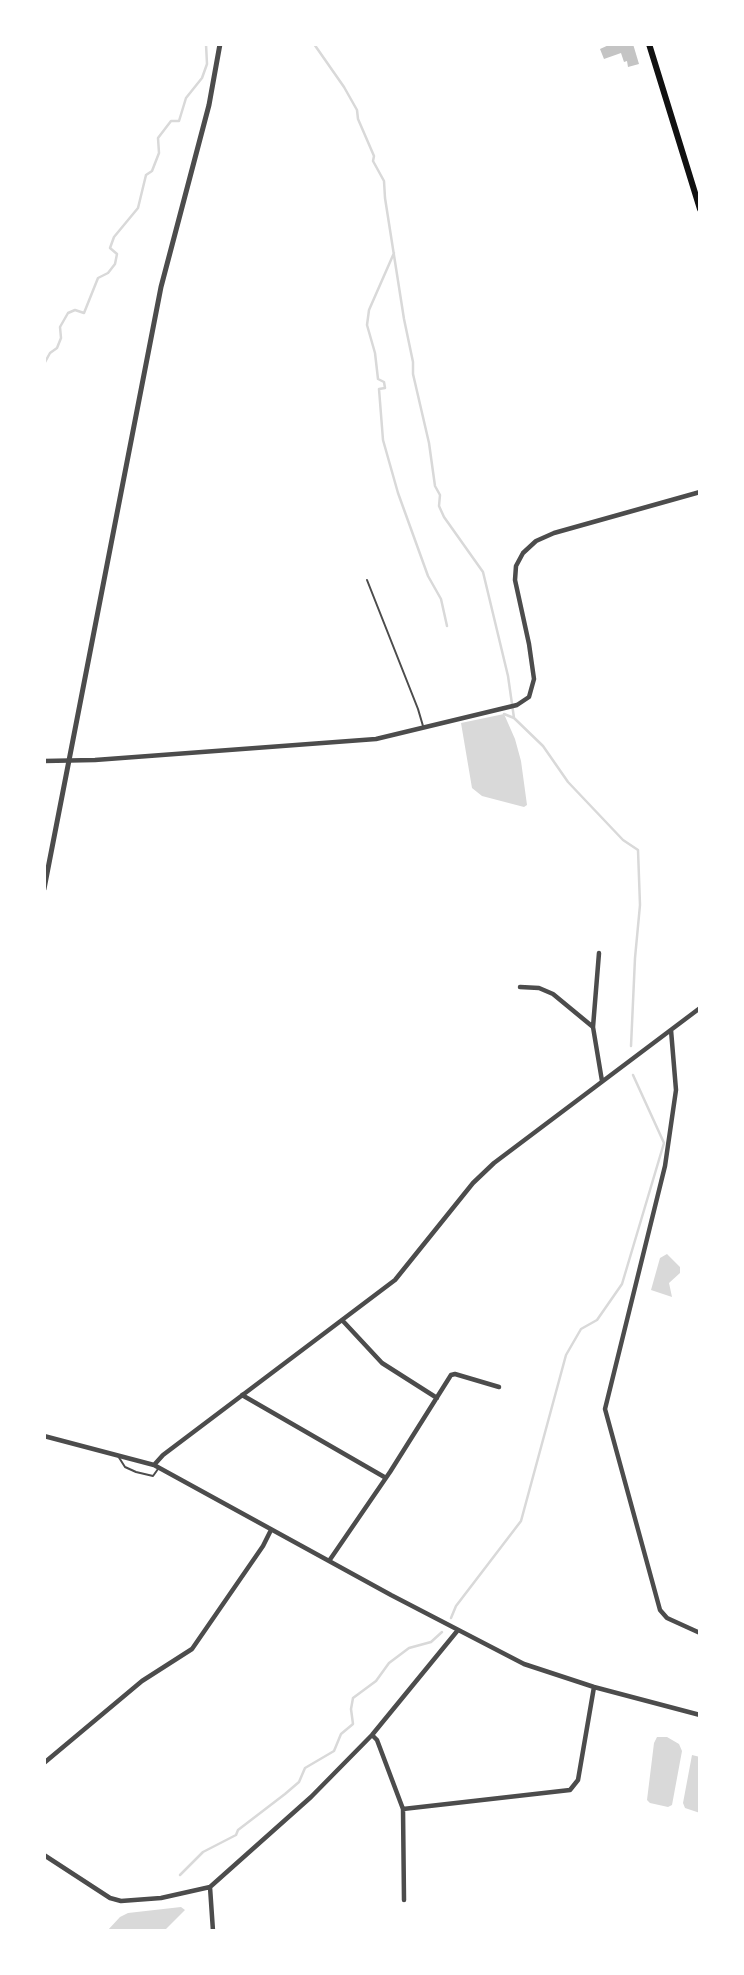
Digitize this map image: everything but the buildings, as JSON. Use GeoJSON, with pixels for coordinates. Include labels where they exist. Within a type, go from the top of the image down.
{"type":"FeatureCollection","features":[{"type":"Feature","properties":{"kind":"main road"},"geometry":{"type":"LineString","coordinates":[[649,44],[700,209]]}},
{"type":"Feature","properties":{"kind":"street"},"geometry":{"type":"LineString","coordinates":[[44,889],[162,287],[202,134],[220,44]]}},
{"type":"Feature","properties":{"kind":"street"},"geometry":{"type":"LineString","coordinates":[[44,761],[376,739],[519,704],[530,697],[534,679],[515,580],[516,566],[523,553],[536,541],[554,533],[700,492]]}},
{"type":"Feature","properties":{"kind":"street"},"geometry":{"type":"LineString","coordinates":[[598,953],[593,1027],[602,1081]]}},
{"type":"Feature","properties":{"kind":"street"},"geometry":{"type":"LineString","coordinates":[[520,986],[539,988],[553,994],[593,1027]]}},
{"type":"Feature","properties":{"kind":"street"},"geometry":{"type":"LineString","coordinates":[[156,1467],[163,1455],[400,1275],[484,1172],[700,1008]]}},
{"type":"Feature","properties":{"kind":"street"},"geometry":{"type":"LineString","coordinates":[[671,1030],[676,1090],[667,1156],[605,1409],[660,1610],[667,1618],[700,1633]]}},
{"type":"Feature","properties":{"kind":"street"},"geometry":{"type":"LineString","coordinates":[[342,1320],[382,1363],[436,1398]]}},
{"type":"Feature","properties":{"kind":"street"},"geometry":{"type":"LineString","coordinates":[[329,1561],[386,1478],[451,1375],[499,1387]]}},
{"type":"Feature","properties":{"kind":"street"},"geometry":{"type":"LineString","coordinates":[[242,1395],[386,1478]]}},
{"type":"Feature","properties":{"kind":"street"},"geometry":{"type":"LineString","coordinates":[[44,1436],[156,1467],[524,1664],[594,1687],[700,1715]]}},
{"type":"Feature","properties":{"kind":"street"},"geometry":{"type":"LineString","coordinates":[[44,1763],[142,1681],[192,1649],[263,1546],[271,1530]]}},
{"type":"Feature","properties":{"kind":"street"},"geometry":{"type":"LineString","coordinates":[[44,1856],[110,1898],[121,1901],[161,1898],[210,1887],[301,1807],[372,1735],[458,1630]]}},
{"type":"Feature","properties":{"kind":"street"},"geometry":{"type":"LineString","coordinates":[[403,1809],[570,1790],[575,1786],[580,1773],[594,1687]]}},
{"type":"Feature","properties":{"kind":"street"},"geometry":{"type":"LineString","coordinates":[[372,1735],[377,1740],[403,1809],[404,1900]]}},
{"type":"Feature","properties":{"kind":"street"},"geometry":{"type":"LineString","coordinates":[[210,1887],[213,1931]]}},
{"type":"Feature","properties":{"kind":"lane"},"geometry":{"type":"LineString","coordinates":[[367,580],[423,727]]}},
{"type":"Feature","properties":{"kind":"lane"},"geometry":{"type":"LineString","coordinates":[[118,1456],[125,1466],[136,1472],[153,1476],[156,1467]]}},
{"type":"Feature","properties":{"kind":"shaded area"},"geometry":{"type":"Polygon","coordinates":[[[504,714],[521,761],[527,805],[524,807],[482,796],[472,788],[461,723],[504,714]]]}},
{"type":"Feature","properties":{"kind":"shaded area"},"geometry":{"type":"Polygon","coordinates":[[[667,1254],[680,1267],[680,1273],[669,1283],[672,1297],[651,1290],[660,1258],[667,1254]]]}},
{"type":"Feature","properties":{"kind":"shaded area"},"geometry":{"type":"Polygon","coordinates":[[[657,1737],[667,1737],[679,1744],[682,1751],[672,1805],[668,1807],[647,1800],[657,1737]]]}},
{"type":"Feature","properties":{"kind":"shaded area"},"geometry":{"type":"Polygon","coordinates":[[[692,1755],[700,1757],[700,1813],[685,1808],[683,1803],[692,1755]]]}},
{"type":"Feature","properties":{"kind":"shaded area"},"geometry":{"type":"Polygon","coordinates":[[[181,1907],[185,1910],[164,1931],[107,1931],[120,1917],[128,1913],[181,1907]]]}},
{"type":"Feature","properties":{"kind":"waterway"},"geometry":{"type":"LineString","coordinates":[[44,364],[50,353],[57,348],[61,338],[60,327],[68,313],[75,310],[84,313],[98,278],[108,273],[115,264],[117,254],[110,248],[114,237],[138,208],[146,175],[152,171],[159,153],[158,138],[171,121],[179,121],[186,98],[202,78],[207,64],[206,44]]}},
{"type":"Feature","properties":{"kind":"waterway"},"geometry":{"type":"LineString","coordinates":[[314,44],[357,110],[358,119],[374,156],[373,161],[384,181],[413,374],[429,443],[435,486],[440,495],[439,506],[483,572],[508,676],[514,718],[543,746],[568,782],[623,840],[638,850],[640,905],[631,1046]]}},
{"type":"Feature","properties":{"kind":"waterway"},"geometry":{"type":"LineString","coordinates":[[394,253],[369,310],[367,325],[375,353],[378,379],[384,382],[385,388],[379,389],[383,440],[398,493],[428,576],[441,599],[447,626]]}},
{"type":"Feature","properties":{"kind":"waterway"},"geometry":{"type":"LineString","coordinates":[[504,714],[514,718]]}},
{"type":"Feature","properties":{"kind":"waterway"},"geometry":{"type":"LineString","coordinates":[[451,1618],[456,1606],[521,1521],[566,1355],[581,1329],[597,1320],[622,1284],[664,1143],[633,1075]]}},
{"type":"Feature","properties":{"kind":"waterway"},"geometry":{"type":"LineString","coordinates":[[180,1875],[203,1852],[236,1835],[238,1830],[285,1794],[299,1782],[305,1768],[334,1751],[341,1734],[353,1724],[353,1698],[376,1681],[389,1663],[409,1648],[431,1642],[442,1632]]}}]}
